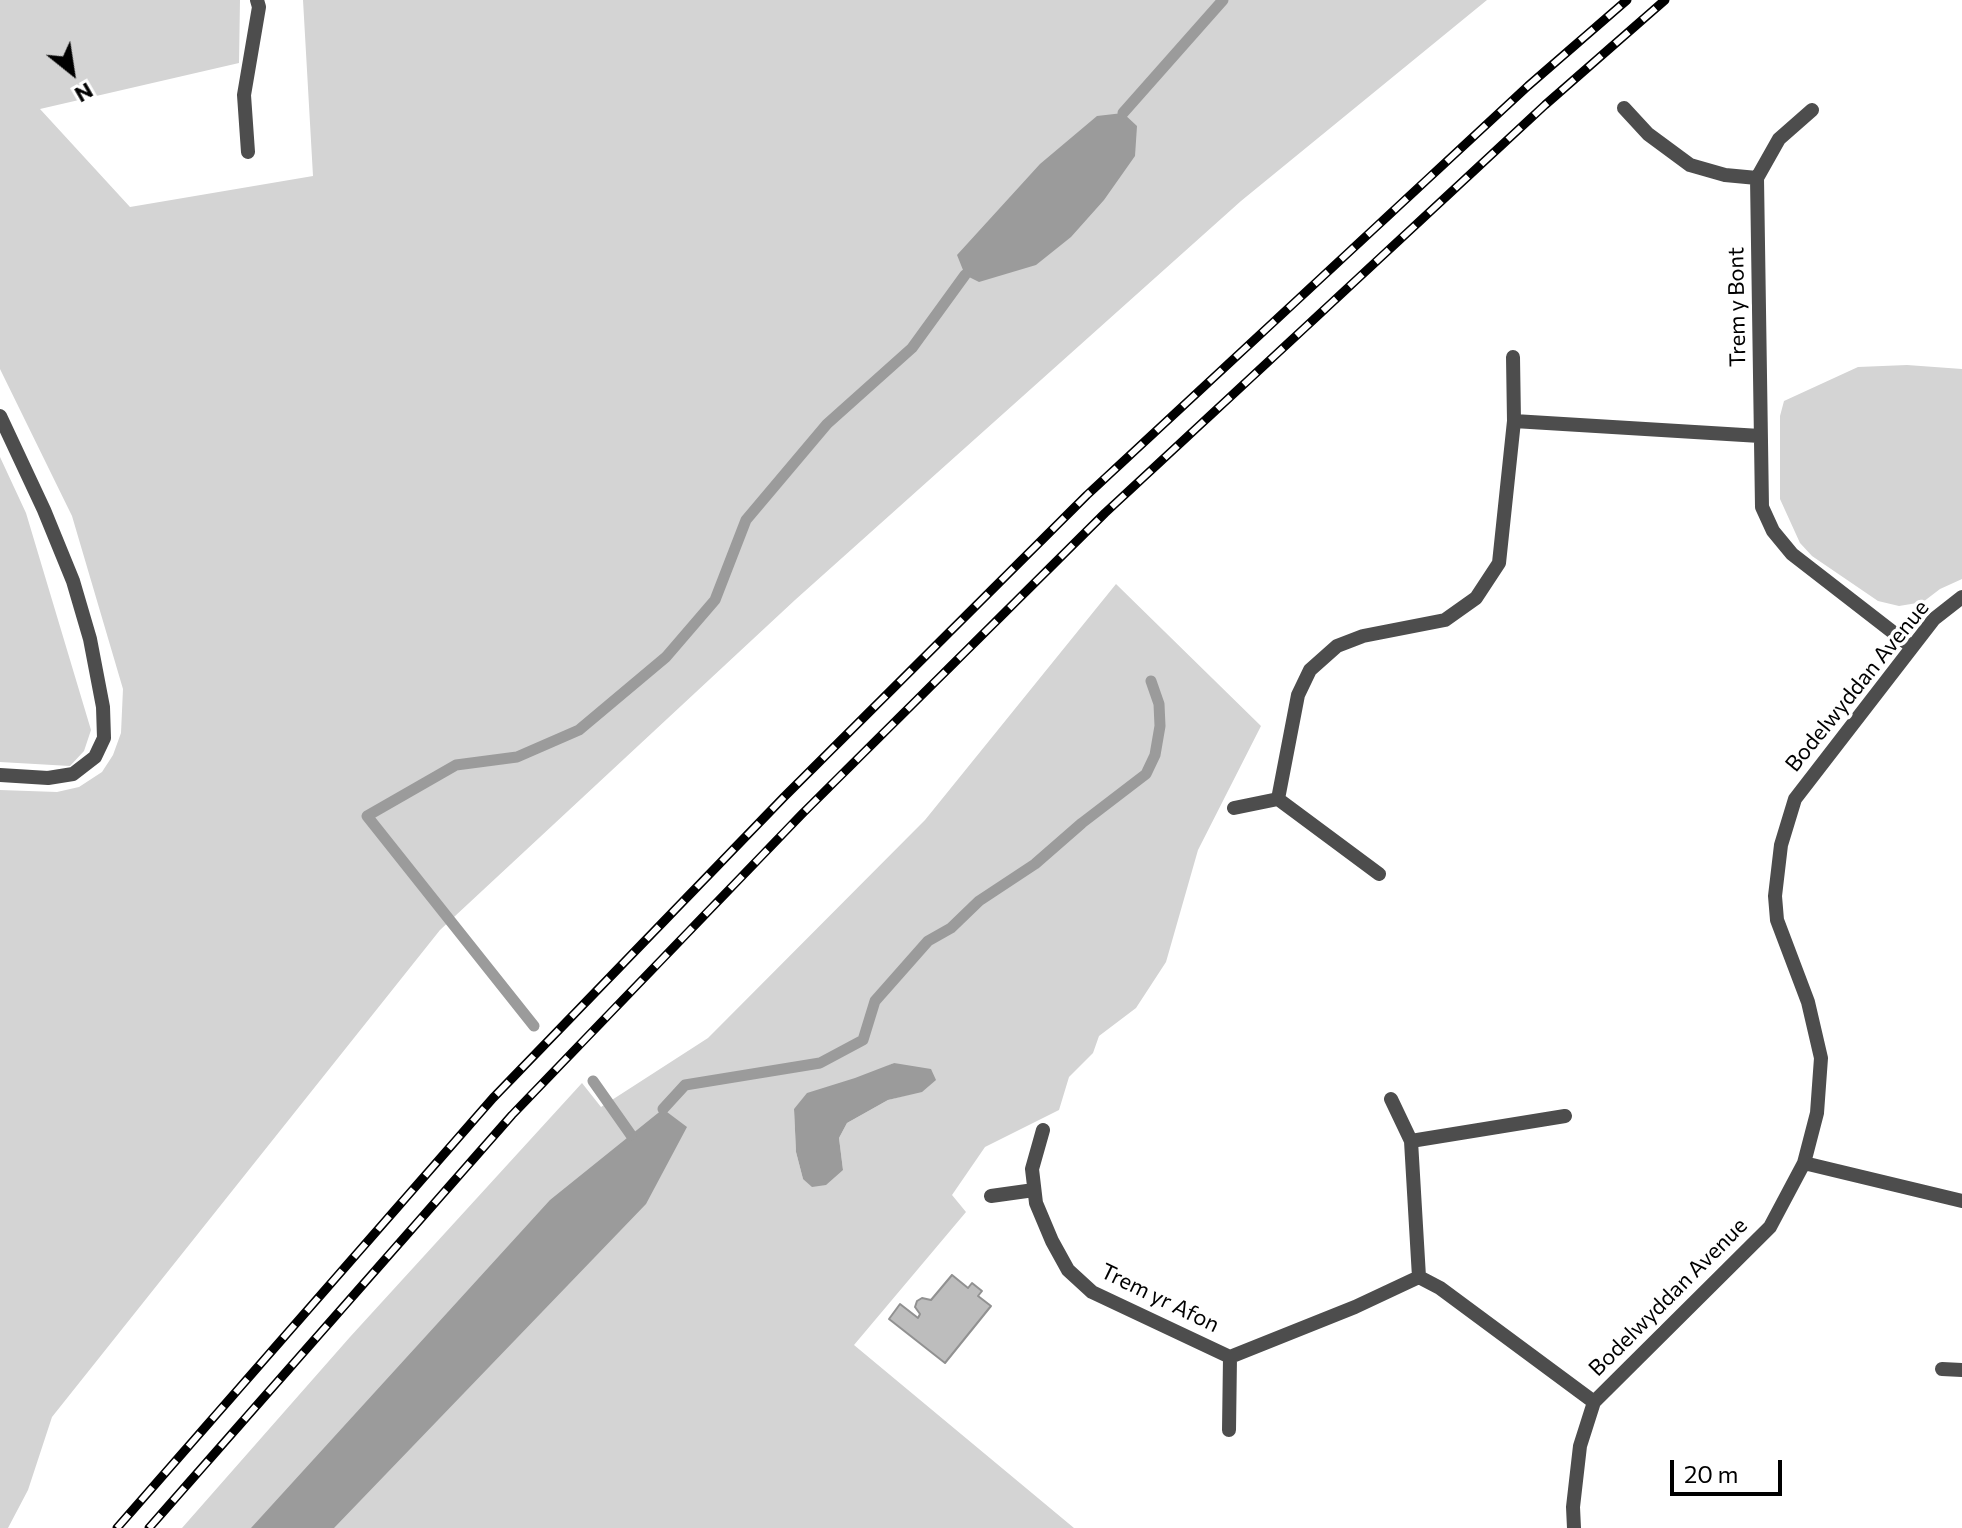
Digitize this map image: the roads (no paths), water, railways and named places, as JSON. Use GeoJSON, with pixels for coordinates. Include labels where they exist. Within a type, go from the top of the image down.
{"type":"FeatureCollection","features":[{"type":"Feature","properties":{"kind":"street"},"geometry":{"type":"LineString","coordinates":[[248,152],[244,95],[259,7],[257,0]]}},
{"type":"Feature","properties":{"kind":"street"},"geometry":{"type":"LineString","coordinates":[[1624,108],[1648,134],[1690,165],[1725,175],[1757,178],[1779,139],[1812,110]]}},
{"type":"Feature","properties":{"kind":"street","name":"Trem y Bont"},"geometry":{"type":"LineString","coordinates":[[1757,178],[1762,507],[1773,531],[1792,554],[1912,647]]}},
{"type":"Feature","properties":{"kind":"street"},"geometry":{"type":"LineString","coordinates":[[1278,799],[1298,695],[1310,670],[1337,646],[1363,636],[1445,620],[1476,598],[1499,563],[1514,421],[1513,357]]}},
{"type":"Feature","properties":{"kind":"street"},"geometry":{"type":"LineString","coordinates":[[0,416],[73,581],[90,639],[103,707],[104,738],[95,757],[73,774],[48,778],[0,775]]}},
{"type":"Feature","properties":{"kind":"street"},"geometry":{"type":"LineString","coordinates":[[1514,421],[1760,436]]}},
{"type":"Feature","properties":{"kind":"street","name":"Bodelwyddan Avenue"},"geometry":{"type":"LineString","coordinates":[[1574,1528],[1573,1507],[1580,1446],[1594,1402],[1770,1227],[1804,1163],[1817,1113],[1821,1058],[1808,1002],[1777,920],[1775,896],[1781,845],[1795,799],[1934,619],[1962,597]]}},
{"type":"Feature","properties":{"kind":"street"},"geometry":{"type":"LineString","coordinates":[[1234,808],[1278,799],[1379,874]]}},
{"type":"Feature","properties":{"kind":"street"},"geometry":{"type":"LineString","coordinates":[[1391,1099],[1411,1141],[1419,1277],[1440,1288],[1594,1402]]}},
{"type":"Feature","properties":{"kind":"street"},"geometry":{"type":"LineString","coordinates":[[1411,1141],[1565,1116]]}},
{"type":"Feature","properties":{"kind":"street","name":"Trem yr Afon"},"geometry":{"type":"LineString","coordinates":[[1043,1130],[1032,1169],[1036,1203],[1068,1270],[1092,1292],[1230,1357],[1355,1307],[1419,1277]]}},
{"type":"Feature","properties":{"kind":"street"},"geometry":{"type":"LineString","coordinates":[[1804,1163],[1962,1201]]}},
{"type":"Feature","properties":{"kind":"street"},"geometry":{"type":"LineString","coordinates":[[991,1196],[1034,1190]]}},
{"type":"Feature","properties":{"kind":"street","name":"Trem yr Afon"},"geometry":{"type":"LineString","coordinates":[[1229,1430],[1230,1357]]}},
{"type":"Feature","properties":{"kind":"street"},"geometry":{"type":"LineString","coordinates":[[1942,1369],[1962,1370]]}},
{"type":"Feature","properties":{"kind":"waterway"},"geometry":{"type":"LineString","coordinates":[[1123,113],[1223,0]]}},
{"type":"Feature","properties":{"kind":"waterway"},"geometry":{"type":"LineString","coordinates":[[534,1026],[367,816],[456,765],[517,757],[579,730],[666,657],[715,600],[746,520],[827,424],[912,348],[965,275]]}},
{"type":"Feature","properties":{"kind":"waterway"},"geometry":{"type":"LineString","coordinates":[[663,1109],[685,1085],[820,1063],[863,1040],[875,1001],[928,941],[951,928],[979,901],[1035,864],[1146,774],[1155,755],[1160,726],[1159,704],[1151,681]]}},
{"type":"Feature","properties":{"kind":"waterway"},"geometry":{"type":"LineString","coordinates":[[593,1081],[631,1135]]}},
{"type":"Feature","properties":{"kind":"railway"},"geometry":{"type":"LineString","coordinates":[[117,1528],[493,1098],[784,797],[1087,495],[1528,86],[1627,0]]}},
{"type":"Feature","properties":{"kind":"railway"},"geometry":{"type":"LineString","coordinates":[[149,1528],[512,1115],[802,814],[1105,513],[1545,105],[1665,0]]}}]}
